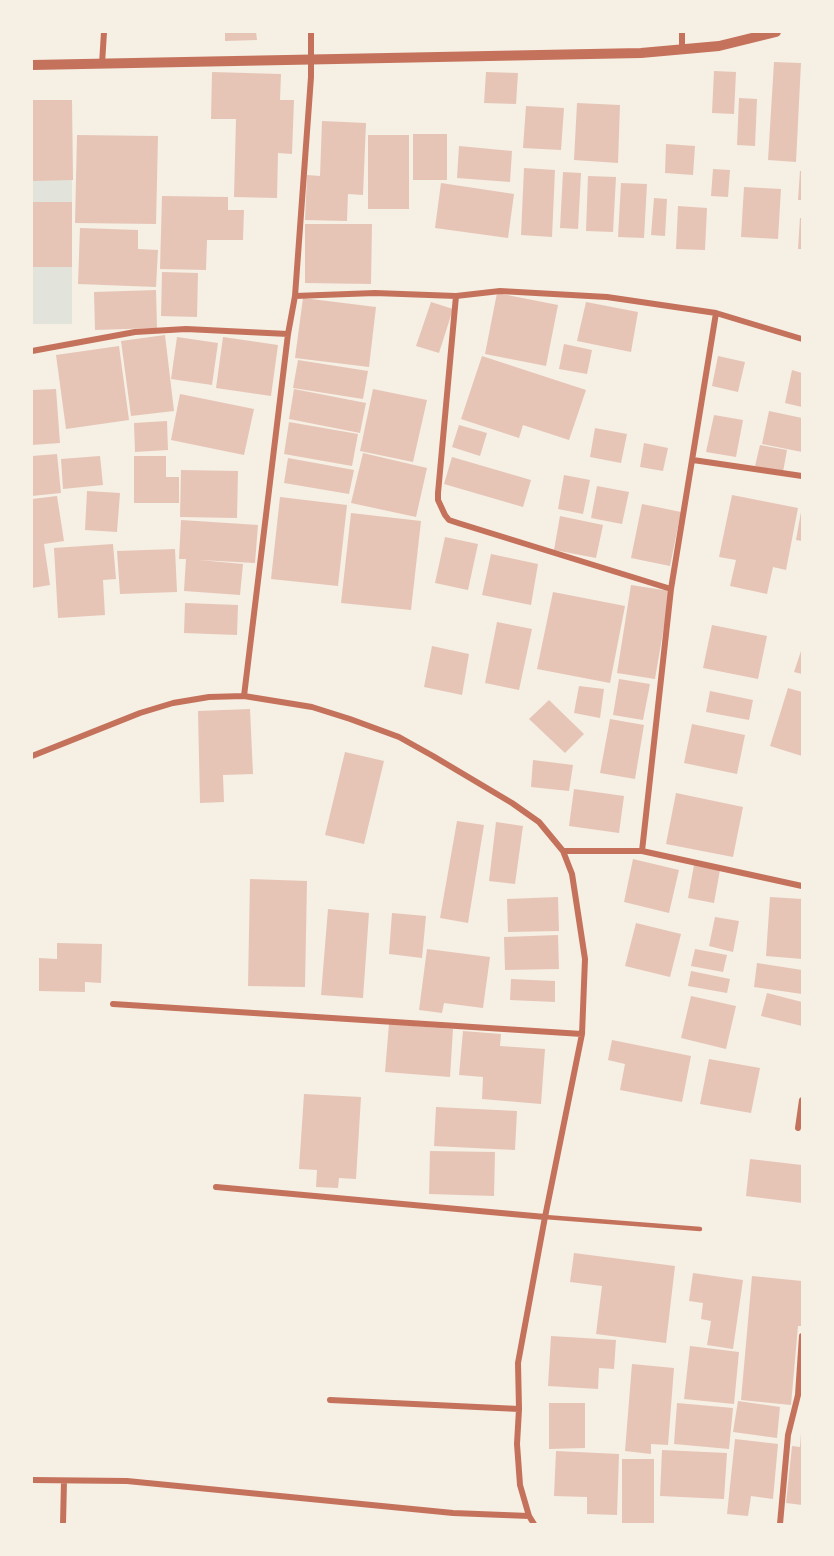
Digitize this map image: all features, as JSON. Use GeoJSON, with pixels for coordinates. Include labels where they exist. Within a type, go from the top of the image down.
{"type":"FeatureCollection","features":[{"type":"Feature","properties":{"kind":"street"},"geometry":{"type":"LineString","coordinates":[[102,64],[104,32]]}},
{"type":"Feature","properties":{"kind":"street"},"geometry":{"type":"LineString","coordinates":[[244,696],[288,334],[295,296],[312,58],[311,32]]}},
{"type":"Feature","properties":{"kind":"street"},"geometry":{"type":"LineString","coordinates":[[682,32],[682,50]]}},
{"type":"Feature","properties":{"kind":"street"},"geometry":{"type":"LineString","coordinates":[[32,65],[629,53],[719,46],[776,32]]}},
{"type":"Feature","properties":{"kind":"street"},"geometry":{"type":"LineString","coordinates":[[295,296],[375,293],[456,296],[500,291],[607,297],[716,313],[802,339]]}},
{"type":"Feature","properties":{"kind":"street"},"geometry":{"type":"LineString","coordinates":[[456,296],[438,493],[438,500],[445,515],[458,523],[671,588]]}},
{"type":"Feature","properties":{"kind":"street"},"geometry":{"type":"LineString","coordinates":[[642,850],[671,588],[716,313]]}},
{"type":"Feature","properties":{"kind":"street"},"geometry":{"type":"LineString","coordinates":[[32,351],[135,332],[186,329],[288,334]]}},
{"type":"Feature","properties":{"kind":"street"},"geometry":{"type":"LineString","coordinates":[[693,460],[802,476]]}},
{"type":"Feature","properties":{"kind":"street"},"geometry":{"type":"LineString","coordinates":[[32,756],[140,713],[173,703],[209,697],[244,696],[312,707],[399,737],[434,756],[539,822],[563,850],[572,874],[585,959],[582,1034],[518,1363],[517,1444],[520,1485],[529,1516],[534,1524]]}},
{"type":"Feature","properties":{"kind":"street"},"geometry":{"type":"LineString","coordinates":[[563,850],[642,850],[802,886]]}},
{"type":"Feature","properties":{"kind":"street"},"geometry":{"type":"LineString","coordinates":[[113,1004],[582,1034]]}},
{"type":"Feature","properties":{"kind":"street"},"geometry":{"type":"LineString","coordinates":[[798,1128],[802,1100]]}},
{"type":"Feature","properties":{"kind":"street"},"geometry":{"type":"LineString","coordinates":[[216,1187],[545,1217]]}},
{"type":"Feature","properties":{"kind":"street"},"geometry":{"type":"LineString","coordinates":[[780,1524],[788,1435],[798,1395],[802,1336]]}},
{"type":"Feature","properties":{"kind":"street"},"geometry":{"type":"LineString","coordinates":[[330,1400],[519,1409]]}},
{"type":"Feature","properties":{"kind":"street"},"geometry":{"type":"LineString","coordinates":[[32,1480],[127,1481],[453,1513],[529,1516]]}},
{"type":"Feature","properties":{"kind":"street"},"geometry":{"type":"LineString","coordinates":[[63,1524],[64,1481]]}},
{"type":"Feature","properties":{"kind":"lane"},"geometry":{"type":"LineString","coordinates":[[545,1217],[700,1229]]}},
{"type":"Feature","properties":{"kind":"shaded area"},"geometry":{"type":"Polygon","coordinates":[[[32,158],[72,158],[72,324],[32,324],[32,158]]]}},
{"type":"Feature","properties":{"kind":"building"},"geometry":{"type":"Polygon","coordinates":[[[225,32],[256,32],[257,40],[225,41],[225,32]]]}},
{"type":"Feature","properties":{"kind":"building"},"geometry":{"type":"Polygon","coordinates":[[[774,62],[801,63],[796,162],[768,160],[774,62]]]}},
{"type":"Feature","properties":{"kind":"building"},"geometry":{"type":"Polygon","coordinates":[[[714,71],[736,72],[734,114],[712,113],[714,71]]]}},
{"type":"Feature","properties":{"kind":"building"},"geometry":{"type":"Polygon","coordinates":[[[212,72],[281,74],[280,100],[294,100],[292,154],[278,153],[277,198],[234,197],[236,119],[211,119],[212,72]]]}},
{"type":"Feature","properties":{"kind":"building"},"geometry":{"type":"Polygon","coordinates":[[[486,72],[518,73],[516,104],[484,103],[486,72]]]}},
{"type":"Feature","properties":{"kind":"building"},"geometry":{"type":"Polygon","coordinates":[[[739,98],[757,99],[755,146],[737,145],[739,98]]]}},
{"type":"Feature","properties":{"kind":"building"},"geometry":{"type":"Polygon","coordinates":[[[33,100],[72,100],[73,180],[33,181],[33,100]]]}},
{"type":"Feature","properties":{"kind":"building"},"geometry":{"type":"Polygon","coordinates":[[[577,103],[620,105],[618,163],[574,160],[577,103]]]}},
{"type":"Feature","properties":{"kind":"building"},"geometry":{"type":"Polygon","coordinates":[[[526,106],[564,108],[561,150],[523,148],[526,106]]]}},
{"type":"Feature","properties":{"kind":"building"},"geometry":{"type":"Polygon","coordinates":[[[322,121],[366,123],[363,195],[348,194],[347,221],[305,220],[307,175],[320,176],[322,121]]]}},
{"type":"Feature","properties":{"kind":"building"},"geometry":{"type":"Polygon","coordinates":[[[413,134],[447,134],[447,180],[413,180],[413,134]]]}},
{"type":"Feature","properties":{"kind":"building"},"geometry":{"type":"Polygon","coordinates":[[[77,135],[158,136],[156,224],[75,223],[77,135]]]}},
{"type":"Feature","properties":{"kind":"building"},"geometry":{"type":"Polygon","coordinates":[[[368,135],[409,135],[409,209],[368,209],[368,135]]]}},
{"type":"Feature","properties":{"kind":"building"},"geometry":{"type":"Polygon","coordinates":[[[666,144],[695,146],[693,175],[665,173],[666,144]]]}},
{"type":"Feature","properties":{"kind":"building"},"geometry":{"type":"Polygon","coordinates":[[[459,146],[512,151],[510,182],[457,178],[459,146]]]}},
{"type":"Feature","properties":{"kind":"building"},"geometry":{"type":"Polygon","coordinates":[[[524,168],[555,170],[552,237],[521,235],[524,168]]]}},
{"type":"Feature","properties":{"kind":"building"},"geometry":{"type":"Polygon","coordinates":[[[713,169],[730,170],[728,197],[711,196],[713,169]]]}},
{"type":"Feature","properties":{"kind":"building"},"geometry":{"type":"Polygon","coordinates":[[[800,171],[802,171],[802,200],[798,200],[800,171]]]}},
{"type":"Feature","properties":{"kind":"building"},"geometry":{"type":"Polygon","coordinates":[[[563,172],[581,173],[578,229],[560,228],[563,172]]]}},
{"type":"Feature","properties":{"kind":"building"},"geometry":{"type":"Polygon","coordinates":[[[588,176],[616,177],[613,232],[586,231],[588,176]]]}},
{"type":"Feature","properties":{"kind":"building"},"geometry":{"type":"Polygon","coordinates":[[[441,183],[514,194],[508,238],[435,228],[441,183]]]}},
{"type":"Feature","properties":{"kind":"building"},"geometry":{"type":"Polygon","coordinates":[[[621,183],[647,184],[644,238],[618,237],[621,183]]]}},
{"type":"Feature","properties":{"kind":"building"},"geometry":{"type":"Polygon","coordinates":[[[744,187],[781,189],[778,239],[741,237],[744,187]]]}},
{"type":"Feature","properties":{"kind":"building"},"geometry":{"type":"Polygon","coordinates":[[[162,196],[228,197],[228,210],[244,210],[243,240],[207,240],[206,270],[160,269],[162,196]]]}},
{"type":"Feature","properties":{"kind":"building"},"geometry":{"type":"Polygon","coordinates":[[[654,198],[667,199],[665,236],[651,235],[654,198]]]}},
{"type":"Feature","properties":{"kind":"building"},"geometry":{"type":"Polygon","coordinates":[[[32,202],[72,202],[72,267],[32,267],[32,202]]]}},
{"type":"Feature","properties":{"kind":"building"},"geometry":{"type":"Polygon","coordinates":[[[678,206],[707,208],[705,250],[676,249],[678,206]]]}},
{"type":"Feature","properties":{"kind":"building"},"geometry":{"type":"Polygon","coordinates":[[[800,218],[802,218],[802,249],[798,249],[800,218]]]}},
{"type":"Feature","properties":{"kind":"building"},"geometry":{"type":"Polygon","coordinates":[[[305,224],[372,224],[371,284],[305,283],[305,224]]]}},
{"type":"Feature","properties":{"kind":"building"},"geometry":{"type":"Polygon","coordinates":[[[80,228],[138,230],[138,249],[158,250],[156,287],[78,284],[80,228]]]}},
{"type":"Feature","properties":{"kind":"building"},"geometry":{"type":"Polygon","coordinates":[[[162,272],[198,273],[197,317],[161,316],[162,272]]]}},
{"type":"Feature","properties":{"kind":"building"},"geometry":{"type":"Polygon","coordinates":[[[156,290],[157,328],[95,330],[94,292],[156,290]]]}},
{"type":"Feature","properties":{"kind":"building"},"geometry":{"type":"Polygon","coordinates":[[[497,293],[558,305],[546,366],[485,354],[497,293]]]}},
{"type":"Feature","properties":{"kind":"building"},"geometry":{"type":"Polygon","coordinates":[[[303,298],[376,307],[369,367],[295,358],[303,298]]]}},
{"type":"Feature","properties":{"kind":"building"},"geometry":{"type":"Polygon","coordinates":[[[431,302],[453,309],[439,353],[416,346],[431,302]]]}},
{"type":"Feature","properties":{"kind":"building"},"geometry":{"type":"Polygon","coordinates":[[[586,302],[638,312],[631,352],[577,341],[586,302]]]}},
{"type":"Feature","properties":{"kind":"building"},"geometry":{"type":"Polygon","coordinates":[[[165,335],[174,411],[131,416],[121,341],[165,335]]]}},
{"type":"Feature","properties":{"kind":"building"},"geometry":{"type":"Polygon","coordinates":[[[177,337],[218,343],[212,385],[171,379],[177,337]]]}},
{"type":"Feature","properties":{"kind":"building"},"geometry":{"type":"Polygon","coordinates":[[[223,337],[278,345],[271,396],[216,388],[223,337]]]}},
{"type":"Feature","properties":{"kind":"building"},"geometry":{"type":"Polygon","coordinates":[[[564,344],[592,350],[587,374],[559,369],[564,344]]]}},
{"type":"Feature","properties":{"kind":"building"},"geometry":{"type":"Polygon","coordinates":[[[119,346],[129,420],[66,429],[56,355],[119,346]]]}},
{"type":"Feature","properties":{"kind":"building"},"geometry":{"type":"Polygon","coordinates":[[[482,356],[586,390],[569,440],[523,425],[519,438],[461,419],[482,356]]]}},
{"type":"Feature","properties":{"kind":"building"},"geometry":{"type":"Polygon","coordinates":[[[718,356],[745,362],[738,392],[712,386],[718,356]]]}},
{"type":"Feature","properties":{"kind":"building"},"geometry":{"type":"Polygon","coordinates":[[[298,360],[368,371],[363,399],[293,388],[298,360]]]}},
{"type":"Feature","properties":{"kind":"building"},"geometry":{"type":"Polygon","coordinates":[[[792,370],[802,373],[802,407],[785,403],[792,370]]]}},
{"type":"Feature","properties":{"kind":"building"},"geometry":{"type":"Polygon","coordinates":[[[56,389],[60,443],[32,445],[32,390],[56,389]]]}},
{"type":"Feature","properties":{"kind":"building"},"geometry":{"type":"Polygon","coordinates":[[[294,389],[366,403],[360,433],[289,419],[294,389]]]}},
{"type":"Feature","properties":{"kind":"building"},"geometry":{"type":"Polygon","coordinates":[[[373,389],[427,400],[413,462],[360,451],[373,389]]]}},
{"type":"Feature","properties":{"kind":"building"},"geometry":{"type":"Polygon","coordinates":[[[180,394],[254,409],[244,455],[171,440],[180,394]]]}},
{"type":"Feature","properties":{"kind":"building"},"geometry":{"type":"Polygon","coordinates":[[[769,411],[802,418],[802,452],[762,444],[769,411]]]}},
{"type":"Feature","properties":{"kind":"building"},"geometry":{"type":"Polygon","coordinates":[[[714,415],[743,420],[736,457],[706,452],[714,415]]]}},
{"type":"Feature","properties":{"kind":"building"},"geometry":{"type":"Polygon","coordinates":[[[167,421],[168,450],[135,452],[134,423],[167,421]]]}},
{"type":"Feature","properties":{"kind":"building"},"geometry":{"type":"Polygon","coordinates":[[[289,422],[358,434],[352,466],[284,454],[289,422]]]}},
{"type":"Feature","properties":{"kind":"building"},"geometry":{"type":"Polygon","coordinates":[[[459,425],[487,433],[480,456],[452,447],[459,425]]]}},
{"type":"Feature","properties":{"kind":"building"},"geometry":{"type":"Polygon","coordinates":[[[595,428],[627,434],[621,463],[590,457],[595,428]]]}},
{"type":"Feature","properties":{"kind":"building"},"geometry":{"type":"Polygon","coordinates":[[[644,443],[668,448],[663,471],[640,467],[644,443]]]}},
{"type":"Feature","properties":{"kind":"building"},"geometry":{"type":"Polygon","coordinates":[[[760,445],[787,450],[783,472],[755,466],[760,445]]]}},
{"type":"Feature","properties":{"kind":"building"},"geometry":{"type":"Polygon","coordinates":[[[363,453],[427,468],[416,517],[351,503],[363,453]]]}},
{"type":"Feature","properties":{"kind":"building"},"geometry":{"type":"Polygon","coordinates":[[[57,454],[61,493],[32,496],[32,456],[57,454]]]}},
{"type":"Feature","properties":{"kind":"building"},"geometry":{"type":"Polygon","coordinates":[[[100,456],[103,485],[63,489],[61,459],[100,456]]]}},
{"type":"Feature","properties":{"kind":"building"},"geometry":{"type":"Polygon","coordinates":[[[134,456],[166,456],[166,477],[179,477],[179,503],[134,503],[134,456]]]}},
{"type":"Feature","properties":{"kind":"building"},"geometry":{"type":"Polygon","coordinates":[[[452,457],[531,480],[523,507],[444,484],[452,457]]]}},
{"type":"Feature","properties":{"kind":"building"},"geometry":{"type":"Polygon","coordinates":[[[288,458],[354,470],[349,494],[284,483],[288,458]]]}},
{"type":"Feature","properties":{"kind":"building"},"geometry":{"type":"Polygon","coordinates":[[[181,470],[238,471],[237,518],[180,517],[181,470]]]}},
{"type":"Feature","properties":{"kind":"building"},"geometry":{"type":"Polygon","coordinates":[[[564,475],[590,480],[583,514],[558,509],[564,475]]]}},
{"type":"Feature","properties":{"kind":"building"},"geometry":{"type":"Polygon","coordinates":[[[597,486],[629,492],[622,524],[591,518],[597,486]]]}},
{"type":"Feature","properties":{"kind":"building"},"geometry":{"type":"Polygon","coordinates":[[[87,491],[120,493],[117,532],[85,530],[87,491]]]}},
{"type":"Feature","properties":{"kind":"building"},"geometry":{"type":"Polygon","coordinates":[[[732,495],[798,508],[786,570],[773,567],[767,594],[730,586],[736,560],[719,557],[732,495]]]}},
{"type":"Feature","properties":{"kind":"building"},"geometry":{"type":"Polygon","coordinates":[[[57,496],[64,541],[44,544],[50,585],[32,588],[32,499],[57,496]]]}},
{"type":"Feature","properties":{"kind":"building"},"geometry":{"type":"Polygon","coordinates":[[[280,497],[347,505],[338,586],[271,579],[280,497]]]}},
{"type":"Feature","properties":{"kind":"building"},"geometry":{"type":"Polygon","coordinates":[[[642,504],[681,512],[670,566],[631,558],[642,504]]]}},
{"type":"Feature","properties":{"kind":"building"},"geometry":{"type":"Polygon","coordinates":[[[802,512],[802,541],[796,540],[802,512]]]}},
{"type":"Feature","properties":{"kind":"building"},"geometry":{"type":"Polygon","coordinates":[[[351,513],[421,521],[411,610],[341,603],[351,513]]]}},
{"type":"Feature","properties":{"kind":"building"},"geometry":{"type":"Polygon","coordinates":[[[560,516],[603,525],[596,558],[554,550],[560,516]]]}},
{"type":"Feature","properties":{"kind":"building"},"geometry":{"type":"Polygon","coordinates":[[[181,520],[258,525],[255,563],[199,560],[243,564],[240,595],[184,591],[186,559],[179,559],[181,520]]]}},
{"type":"Feature","properties":{"kind":"building"},"geometry":{"type":"Polygon","coordinates":[[[445,537],[478,544],[468,590],[435,583],[445,537]]]}},
{"type":"Feature","properties":{"kind":"building"},"geometry":{"type":"Polygon","coordinates":[[[113,544],[116,579],[103,580],[105,615],[58,618],[54,548],[113,544]]]}},
{"type":"Feature","properties":{"kind":"building"},"geometry":{"type":"Polygon","coordinates":[[[175,549],[177,592],[120,594],[117,551],[175,549]]]}},
{"type":"Feature","properties":{"kind":"building"},"geometry":{"type":"Polygon","coordinates":[[[491,554],[538,564],[531,605],[482,595],[491,554]]]}},
{"type":"Feature","properties":{"kind":"building"},"geometry":{"type":"Polygon","coordinates":[[[631,585],[670,591],[655,679],[617,673],[631,585]]]}},
{"type":"Feature","properties":{"kind":"building"},"geometry":{"type":"Polygon","coordinates":[[[553,592],[625,606],[610,683],[537,669],[553,592]]]}},
{"type":"Feature","properties":{"kind":"building"},"geometry":{"type":"Polygon","coordinates":[[[185,603],[238,605],[237,635],[184,633],[185,603]]]}},
{"type":"Feature","properties":{"kind":"building"},"geometry":{"type":"Polygon","coordinates":[[[497,622],[532,629],[519,690],[485,683],[497,622]]]}},
{"type":"Feature","properties":{"kind":"building"},"geometry":{"type":"Polygon","coordinates":[[[712,625],[767,636],[758,679],[703,668],[712,625]]]}},
{"type":"Feature","properties":{"kind":"building"},"geometry":{"type":"Polygon","coordinates":[[[432,646],[469,654],[462,695],[424,687],[432,646]]]}},
{"type":"Feature","properties":{"kind":"building"},"geometry":{"type":"Polygon","coordinates":[[[802,648],[802,674],[794,672],[802,648]]]}},
{"type":"Feature","properties":{"kind":"building"},"geometry":{"type":"Polygon","coordinates":[[[619,679],[650,684],[643,720],[613,715],[619,679]]]}},
{"type":"Feature","properties":{"kind":"building"},"geometry":{"type":"Polygon","coordinates":[[[579,686],[604,689],[600,718],[574,713],[579,686]]]}},
{"type":"Feature","properties":{"kind":"building"},"geometry":{"type":"Polygon","coordinates":[[[788,688],[802,692],[802,756],[770,746],[788,688]]]}},
{"type":"Feature","properties":{"kind":"building"},"geometry":{"type":"Polygon","coordinates":[[[710,691],[753,700],[749,720],[706,712],[710,691]]]}},
{"type":"Feature","properties":{"kind":"building"},"geometry":{"type":"Polygon","coordinates":[[[549,700],[584,734],[565,753],[529,719],[549,700]]]}},
{"type":"Feature","properties":{"kind":"building"},"geometry":{"type":"Polygon","coordinates":[[[250,709],[253,774],[223,775],[224,802],[200,803],[198,711],[250,709]]]}},
{"type":"Feature","properties":{"kind":"building"},"geometry":{"type":"Polygon","coordinates":[[[610,719],[644,725],[635,779],[600,773],[610,719]]]}},
{"type":"Feature","properties":{"kind":"building"},"geometry":{"type":"Polygon","coordinates":[[[692,724],[745,735],[737,774],[684,763],[692,724]]]}},
{"type":"Feature","properties":{"kind":"building"},"geometry":{"type":"Polygon","coordinates":[[[345,752],[384,761],[364,844],[325,835],[345,752]]]}},
{"type":"Feature","properties":{"kind":"building"},"geometry":{"type":"Polygon","coordinates":[[[533,760],[573,765],[569,791],[531,787],[533,760]]]}},
{"type":"Feature","properties":{"kind":"building"},"geometry":{"type":"Polygon","coordinates":[[[574,789],[624,796],[619,833],[569,826],[574,789]]]}},
{"type":"Feature","properties":{"kind":"building"},"geometry":{"type":"Polygon","coordinates":[[[676,793],[743,807],[733,857],[666,844],[676,793]]]}},
{"type":"Feature","properties":{"kind":"building"},"geometry":{"type":"Polygon","coordinates":[[[457,821],[484,825],[468,923],[440,918],[457,821]]]}},
{"type":"Feature","properties":{"kind":"building"},"geometry":{"type":"Polygon","coordinates":[[[496,822],[523,826],[515,884],[489,881],[496,822]]]}},
{"type":"Feature","properties":{"kind":"building"},"geometry":{"type":"Polygon","coordinates":[[[633,859],[679,870],[669,913],[624,902],[633,859]]]}},
{"type":"Feature","properties":{"kind":"building"},"geometry":{"type":"Polygon","coordinates":[[[694,865],[720,870],[714,903],[688,898],[694,865]]]}},
{"type":"Feature","properties":{"kind":"building"},"geometry":{"type":"Polygon","coordinates":[[[250,879],[307,881],[305,987],[248,986],[250,879]]]}},
{"type":"Feature","properties":{"kind":"building"},"geometry":{"type":"Polygon","coordinates":[[[558,897],[559,931],[508,932],[507,899],[558,897]]]}},
{"type":"Feature","properties":{"kind":"building"},"geometry":{"type":"Polygon","coordinates":[[[770,897],[802,899],[802,959],[766,956],[770,897]]]}},
{"type":"Feature","properties":{"kind":"building"},"geometry":{"type":"Polygon","coordinates":[[[328,909],[369,913],[363,998],[321,995],[328,909]]]}},
{"type":"Feature","properties":{"kind":"building"},"geometry":{"type":"Polygon","coordinates":[[[392,913],[426,916],[422,958],[389,954],[392,913]]]}},
{"type":"Feature","properties":{"kind":"building"},"geometry":{"type":"Polygon","coordinates":[[[715,917],[739,921],[733,952],[709,946],[715,917]]]}},
{"type":"Feature","properties":{"kind":"building"},"geometry":{"type":"Polygon","coordinates":[[[636,923],[681,934],[670,977],[625,966],[636,923]]]}},
{"type":"Feature","properties":{"kind":"building"},"geometry":{"type":"Polygon","coordinates":[[[558,935],[559,969],[505,970],[504,937],[558,935]]]}},
{"type":"Feature","properties":{"kind":"building"},"geometry":{"type":"Polygon","coordinates":[[[57,943],[102,944],[101,983],[85,982],[85,992],[39,991],[39,958],[57,959],[57,943]]]}},
{"type":"Feature","properties":{"kind":"building"},"geometry":{"type":"Polygon","coordinates":[[[427,949],[490,957],[483,1008],[444,1003],[442,1013],[419,1010],[427,949]]]}},
{"type":"Feature","properties":{"kind":"building"},"geometry":{"type":"Polygon","coordinates":[[[695,949],[727,955],[723,972],[691,966],[695,949]]]}},
{"type":"Feature","properties":{"kind":"building"},"geometry":{"type":"Polygon","coordinates":[[[757,963],[802,970],[802,994],[754,987],[757,963]]]}},
{"type":"Feature","properties":{"kind":"building"},"geometry":{"type":"Polygon","coordinates":[[[691,971],[730,979],[727,993],[688,986],[691,971]]]}},
{"type":"Feature","properties":{"kind":"building"},"geometry":{"type":"Polygon","coordinates":[[[511,979],[555,981],[555,1002],[510,1000],[511,979]]]}},
{"type":"Feature","properties":{"kind":"building"},"geometry":{"type":"Polygon","coordinates":[[[767,993],[802,1002],[802,1026],[761,1016],[767,993]]]}},
{"type":"Feature","properties":{"kind":"building"},"geometry":{"type":"Polygon","coordinates":[[[691,996],[736,1006],[726,1049],[681,1038],[691,996]]]}},
{"type":"Feature","properties":{"kind":"building"},"geometry":{"type":"Polygon","coordinates":[[[389,1024],[453,1029],[450,1077],[385,1072],[389,1024]]]}},
{"type":"Feature","properties":{"kind":"building"},"geometry":{"type":"Polygon","coordinates":[[[463,1031],[501,1034],[500,1046],[545,1049],[541,1104],[482,1099],[483,1077],[459,1075],[463,1031]]]}},
{"type":"Feature","properties":{"kind":"building"},"geometry":{"type":"Polygon","coordinates":[[[612,1040],[691,1056],[682,1102],[620,1090],[625,1064],[608,1060],[612,1040]]]}},
{"type":"Feature","properties":{"kind":"building"},"geometry":{"type":"Polygon","coordinates":[[[709,1059],[760,1068],[751,1113],[700,1104],[709,1059]]]}},
{"type":"Feature","properties":{"kind":"building"},"geometry":{"type":"Polygon","coordinates":[[[304,1094],[361,1097],[356,1179],[339,1178],[338,1188],[316,1187],[317,1170],[299,1169],[304,1094]]]}},
{"type":"Feature","properties":{"kind":"building"},"geometry":{"type":"Polygon","coordinates":[[[436,1107],[517,1111],[515,1150],[434,1146],[436,1107]]]}},
{"type":"Feature","properties":{"kind":"building"},"geometry":{"type":"Polygon","coordinates":[[[430,1151],[495,1152],[494,1196],[429,1194],[430,1151]]]}},
{"type":"Feature","properties":{"kind":"building"},"geometry":{"type":"Polygon","coordinates":[[[750,1159],[802,1165],[802,1203],[746,1196],[750,1159]]]}},
{"type":"Feature","properties":{"kind":"building"},"geometry":{"type":"Polygon","coordinates":[[[574,1253],[675,1266],[666,1343],[596,1334],[602,1286],[570,1282],[574,1253]]]}},
{"type":"Feature","properties":{"kind":"building"},"geometry":{"type":"Polygon","coordinates":[[[693,1273],[743,1280],[733,1349],[707,1345],[711,1321],[701,1319],[703,1303],[689,1301],[693,1273]]]}},
{"type":"Feature","properties":{"kind":"building"},"geometry":{"type":"Polygon","coordinates":[[[752,1276],[802,1281],[802,1326],[798,1326],[791,1405],[741,1400],[752,1276]]]}},
{"type":"Feature","properties":{"kind":"building"},"geometry":{"type":"Polygon","coordinates":[[[551,1336],[616,1340],[614,1369],[599,1368],[598,1389],[548,1386],[551,1336]]]}},
{"type":"Feature","properties":{"kind":"building"},"geometry":{"type":"Polygon","coordinates":[[[690,1346],[739,1352],[734,1404],[684,1399],[690,1346]]]}},
{"type":"Feature","properties":{"kind":"building"},"geometry":{"type":"Polygon","coordinates":[[[632,1364],[674,1368],[668,1445],[651,1444],[651,1454],[625,1451],[632,1364]]]}},
{"type":"Feature","properties":{"kind":"building"},"geometry":{"type":"Polygon","coordinates":[[[738,1401],[780,1407],[777,1438],[733,1432],[738,1401]]]}},
{"type":"Feature","properties":{"kind":"building"},"geometry":{"type":"Polygon","coordinates":[[[549,1403],[585,1403],[585,1448],[549,1449],[549,1403]]]}},
{"type":"Feature","properties":{"kind":"building"},"geometry":{"type":"Polygon","coordinates":[[[677,1403],[733,1408],[729,1449],[674,1444],[677,1403]]]}},
{"type":"Feature","properties":{"kind":"building"},"geometry":{"type":"Polygon","coordinates":[[[801,1433],[802,1505],[786,1503],[792,1446],[800,1447],[801,1433]]]}},
{"type":"Feature","properties":{"kind":"building"},"geometry":{"type":"Polygon","coordinates":[[[735,1439],[778,1444],[773,1499],[751,1496],[748,1516],[727,1514],[735,1439]]]}},
{"type":"Feature","properties":{"kind":"building"},"geometry":{"type":"Polygon","coordinates":[[[662,1450],[727,1453],[724,1499],[660,1496],[662,1450]]]}},
{"type":"Feature","properties":{"kind":"building"},"geometry":{"type":"Polygon","coordinates":[[[556,1451],[619,1454],[617,1515],[587,1514],[587,1497],[554,1496],[556,1451]]]}},
{"type":"Feature","properties":{"kind":"building"},"geometry":{"type":"Polygon","coordinates":[[[622,1459],[654,1459],[654,1524],[622,1524],[622,1459]]]}}]}
